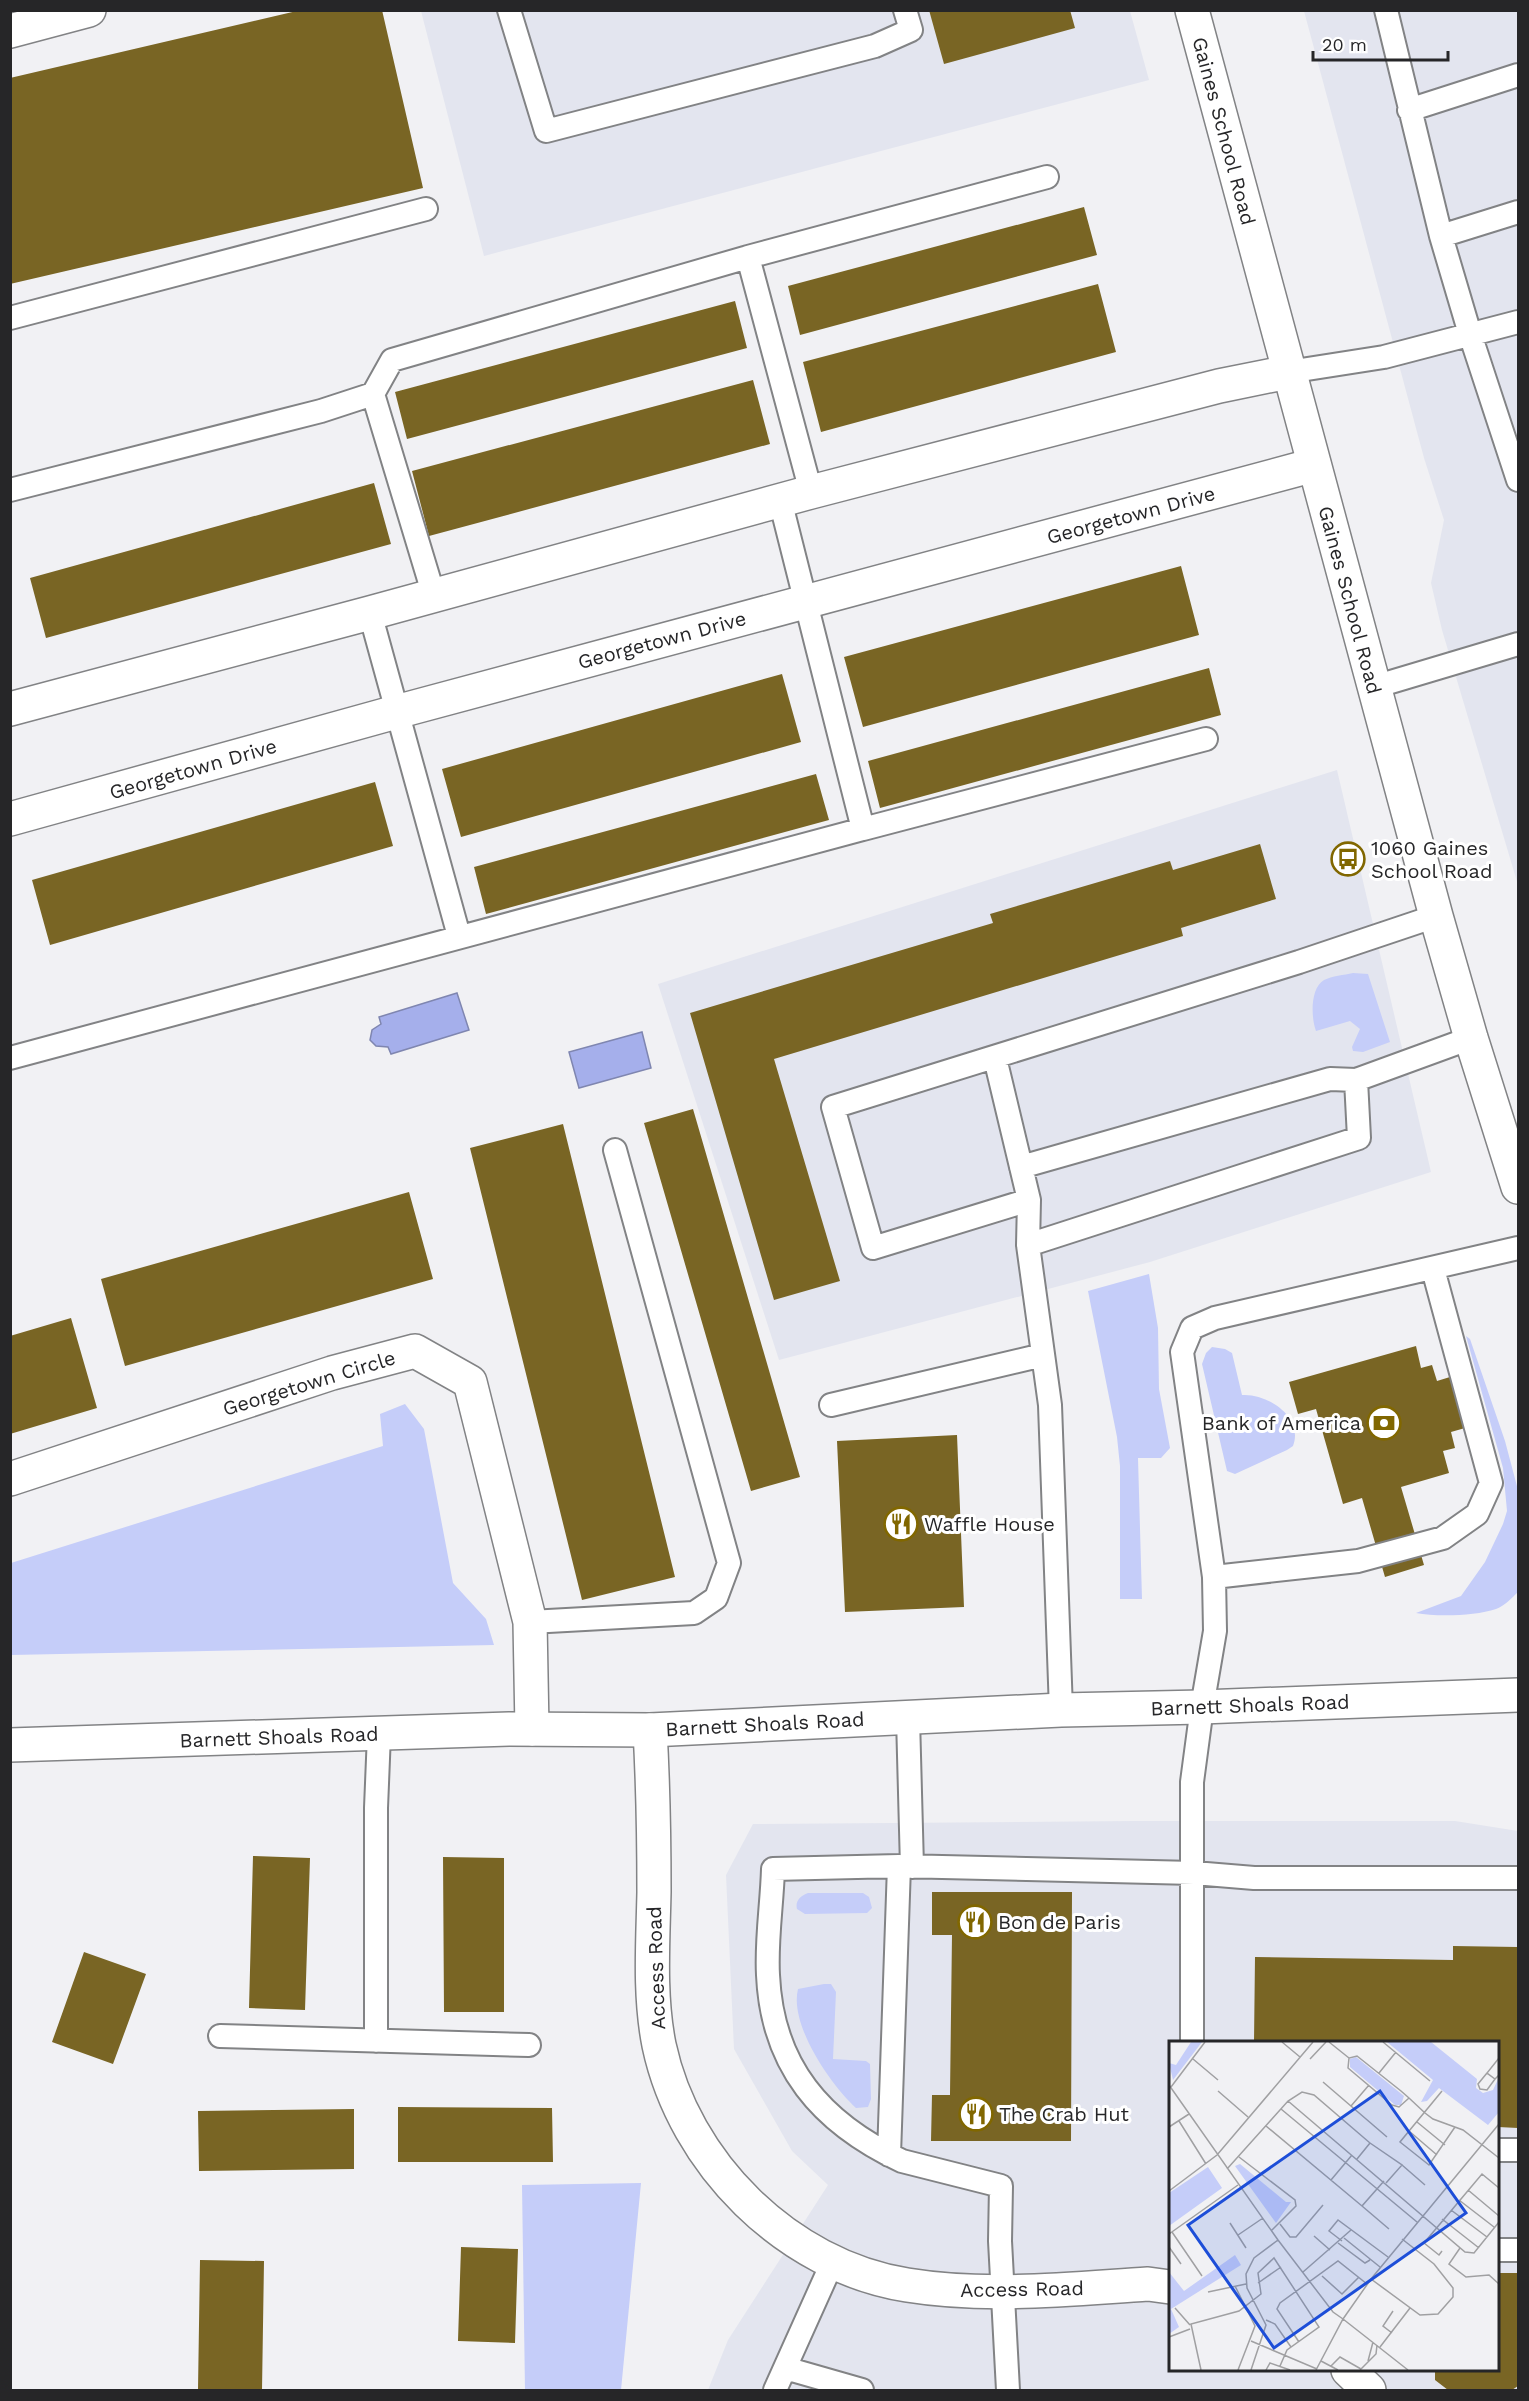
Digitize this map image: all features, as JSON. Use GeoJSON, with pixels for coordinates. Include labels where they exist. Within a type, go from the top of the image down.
{"type":"FeatureCollection","features":[{"type":"Feature","properties":{"kind":"street"},"geometry":{"type":"LineString","coordinates":[[10,31],[89,10]]}},
{"type":"Feature","properties":{"kind":"street","name":"Gaines School Road"},"geometry":{"type":"LineString","coordinates":[[1192,10],[1436,916],[1471,1038],[1518,1185]]}},
{"type":"Feature","properties":{"kind":"street"},"geometry":{"type":"LineString","coordinates":[[10,709],[434,596],[780,500],[1207,389],[1288,372]]}},
{"type":"Feature","properties":{"kind":"street","name":"Georgetown Drive"},"geometry":{"type":"LineString","coordinates":[[10,819],[396,712],[1314,465]]}},
{"type":"Feature","properties":{"kind":"street","name":"Georgetown Circle"},"geometry":{"type":"LineString","coordinates":[[10,1479],[332,1373],[415,1351],[470,1382],[530,1622],[532,1729]]}},
{"type":"Feature","properties":{"kind":"street","name":"Barnett Shoals Road"},"geometry":{"type":"LineString","coordinates":[[10,1745],[532,1729],[650,1730],[1061,1710],[1518,1695]]}},
{"type":"Feature","properties":{"kind":"street","name":"Access Road"},"geometry":{"type":"LineString","coordinates":[[650,1730],[655,1818],[654,1995],[659,2044],[681,2110],[715,2167],[743,2199],[779,2230],[833,2261],[870,2277],[906,2285],[1002,2292],[1148,2284],[1169,2287]]}},
{"type":"Feature","properties":{"kind":"street"},"geometry":{"type":"LineString","coordinates":[[1349,2371],[1369,2391]]}},
{"type":"Feature","properties":{"kind":"lane"},"geometry":{"type":"LineString","coordinates":[[509,10],[546,131],[875,46],[911,30],[905,10]]}},
{"type":"Feature","properties":{"kind":"lane"},"geometry":{"type":"LineString","coordinates":[[1386,10],[1441,236],[1470,334],[1518,480]]}},
{"type":"Feature","properties":{"kind":"lane"},"geometry":{"type":"LineString","coordinates":[[1409,110],[1518,75]]}},
{"type":"Feature","properties":{"kind":"lane"},"geometry":{"type":"LineString","coordinates":[[10,490],[321,411],[373,394],[392,360],[748,257],[1047,177]]}},
{"type":"Feature","properties":{"kind":"lane"},"geometry":{"type":"LineString","coordinates":[[10,318],[426,209]]}},
{"type":"Feature","properties":{"kind":"lane"},"geometry":{"type":"LineString","coordinates":[[1441,236],[1518,212]]}},
{"type":"Feature","properties":{"kind":"lane"},"geometry":{"type":"LineString","coordinates":[[748,257],[811,492]]}},
{"type":"Feature","properties":{"kind":"lane"},"geometry":{"type":"LineString","coordinates":[[1288,372],[1384,357],[1518,322]]}},
{"type":"Feature","properties":{"kind":"lane"},"geometry":{"type":"LineString","coordinates":[[373,394],[434,596]]}},
{"type":"Feature","properties":{"kind":"lane"},"geometry":{"type":"LineString","coordinates":[[780,500],[804,602],[864,829]]}},
{"type":"Feature","properties":{"kind":"lane"},"geometry":{"type":"LineString","coordinates":[[370,613],[459,936]]}},
{"type":"Feature","properties":{"kind":"lane"},"geometry":{"type":"LineString","coordinates":[[1374,687],[1518,644]]}},
{"type":"Feature","properties":{"kind":"lane"},"geometry":{"type":"LineString","coordinates":[[10,1058],[459,936],[1206,739]]}},
{"type":"Feature","properties":{"kind":"lane"},"geometry":{"type":"LineString","coordinates":[[1029,1200],[873,1248],[833,1107],[1299,962],[1436,916]]}},
{"type":"Feature","properties":{"kind":"lane"},"geometry":{"type":"LineString","coordinates":[[1021,1167],[1330,1079],[1356,1080],[1471,1038]]}},
{"type":"Feature","properties":{"kind":"lane"},"geometry":{"type":"LineString","coordinates":[[995,1058],[1029,1200],[1028,1245],[1050,1405],[1061,1710]]}},
{"type":"Feature","properties":{"kind":"lane"},"geometry":{"type":"LineString","coordinates":[[1028,1245],[1359,1138],[1356,1080]]}},
{"type":"Feature","properties":{"kind":"lane"},"geometry":{"type":"LineString","coordinates":[[530,1622],[694,1613],[716,1598],[729,1563],[615,1150]]}},
{"type":"Feature","properties":{"kind":"lane"},"geometry":{"type":"LineString","coordinates":[[1192,2041],[1194,1873],[1192,1782],[1215,1631],[1214,1577],[1182,1352],[1192,1328],[1215,1318],[1518,1248]]}},
{"type":"Feature","properties":{"kind":"lane"},"geometry":{"type":"LineString","coordinates":[[1214,1577],[1358,1561],[1443,1538],[1477,1514],[1491,1484],[1433,1269]]}},
{"type":"Feature","properties":{"kind":"lane"},"geometry":{"type":"LineString","coordinates":[[831,1405],[1043,1355]]}},
{"type":"Feature","properties":{"kind":"lane"},"geometry":{"type":"LineString","coordinates":[[888,2155],[905,1866],[908,1718]]}},
{"type":"Feature","properties":{"kind":"lane"},"geometry":{"type":"LineString","coordinates":[[376,2041],[376,1808],[379,1734]]}},
{"type":"Feature","properties":{"kind":"lane"},"geometry":{"type":"LineString","coordinates":[[1008,2391],[1002,2292],[1001,2186],[902,2161],[888,2155],[836,2120],[808,2091],[789,2062],[776,2032],[768,1974],[773,1869],[905,1866],[1194,1873],[1254,1878],[1518,1878]]}},
{"type":"Feature","properties":{"kind":"lane"},"geometry":{"type":"LineString","coordinates":[[220,2036],[529,2045]]}},
{"type":"Feature","properties":{"kind":"lane"},"geometry":{"type":"LineString","coordinates":[[1499,2150],[1518,2150]]}},
{"type":"Feature","properties":{"kind":"lane"},"geometry":{"type":"LineString","coordinates":[[1499,2250],[1518,2250]]}},
{"type":"Feature","properties":{"kind":"lane"},"geometry":{"type":"LineString","coordinates":[[775,2391],[833,2261]]}},
{"type":"Feature","properties":{"kind":"lane"},"geometry":{"type":"LineString","coordinates":[[785,2368],[862,2391]]}},
{"type":"Feature","properties":{"kind":"shaded area"},"geometry":{"type":"Polygon","coordinates":[[[421,11],[1130,11],[1149,80],[484,256],[421,11]]]}},
{"type":"Feature","properties":{"kind":"shaded area"},"geometry":{"type":"Polygon","coordinates":[[[1304,11],[1518,11],[1518,885],[1442,630],[1431,583],[1444,520],[1424,458],[1304,11]]]}},
{"type":"Feature","properties":{"kind":"shaded area"},"geometry":{"type":"Polygon","coordinates":[[[1337,770],[1431,1172],[1150,1262],[779,1360],[658,984],[1337,770]]]}},
{"type":"Feature","properties":{"kind":"shaded area"},"geometry":{"type":"Polygon","coordinates":[[[1353,973],[1368,974],[1390,1042],[1363,1052],[1353,1051],[1352,1047],[1360,1029],[1350,1021],[1316,1031],[1313,1019],[1314,996],[1319,984],[1324,980],[1353,973]]]}},
{"type":"Feature","properties":{"kind":"shaded area"},"geometry":{"type":"Polygon","coordinates":[[[457,993],[469,1030],[391,1054],[388,1047],[376,1046],[370,1040],[372,1030],[381,1024],[379,1017],[457,993]]]}},
{"type":"Feature","properties":{"kind":"shaded area"},"geometry":{"type":"Polygon","coordinates":[[[642,1032],[651,1068],[579,1088],[569,1052],[642,1032]]]}},
{"type":"Feature","properties":{"kind":"shaded area"},"geometry":{"type":"Polygon","coordinates":[[[1149,1274],[1158,1328],[1159,1389],[1170,1448],[1161,1458],[1138,1458],[1142,1599],[1120,1599],[1120,1466],[1117,1437],[1088,1291],[1149,1274]]]}},
{"type":"Feature","properties":{"kind":"shaded area"},"geometry":{"type":"Polygon","coordinates":[[[1466,1336],[1470,1339],[1505,1441],[1518,1490],[1518,1592],[1502,1606],[1478,1613],[1434,1615],[1416,1613],[1461,1596],[1485,1562],[1507,1511],[1503,1468],[1466,1336]]]}},
{"type":"Feature","properties":{"kind":"shaded area"},"geometry":{"type":"Polygon","coordinates":[[[1212,1347],[1225,1349],[1232,1353],[1242,1395],[1262,1398],[1281,1409],[1293,1426],[1295,1435],[1293,1446],[1287,1450],[1235,1474],[1227,1471],[1202,1364],[1206,1353],[1212,1347]]]}},
{"type":"Feature","properties":{"kind":"shaded area"},"geometry":{"type":"Polygon","coordinates":[[[405,1404],[424,1429],[453,1583],[486,1619],[494,1645],[11,1655],[11,1563],[383,1446],[380,1414],[405,1404]]]}},
{"type":"Feature","properties":{"kind":"shaded area"},"geometry":{"type":"Polygon","coordinates":[[[1455,1821],[1518,1831],[1518,2390],[708,2390],[728,2340],[828,2185],[792,2151],[734,2049],[726,1875],[753,1824],[1455,1821]]]}},
{"type":"Feature","properties":{"kind":"shaded area"},"geometry":{"type":"Polygon","coordinates":[[[808,1893],[863,1893],[869,1897],[872,1908],[867,1913],[805,1914],[797,1909],[797,1901],[808,1893]]]}},
{"type":"Feature","properties":{"kind":"shaded area"},"geometry":{"type":"Polygon","coordinates":[[[831,1984],[836,1992],[833,2059],[866,2061],[870,2064],[871,2099],[868,2107],[856,2108],[835,2085],[814,2053],[800,2020],[797,2004],[798,1989],[831,1984]]]}},
{"type":"Feature","properties":{"kind":"shaded area"},"geometry":{"type":"Polygon","coordinates":[[[641,2183],[621,2390],[525,2390],[522,2185],[641,2183]]]}},
{"type":"Feature","properties":{"kind":"building"},"geometry":{"type":"Polygon","coordinates":[[[301,10],[382,10],[423,188],[10,284],[10,78],[301,10]]]}},
{"type":"Feature","properties":{"kind":"building"},"geometry":{"type":"Polygon","coordinates":[[[929,10],[1070,10],[1075,28],[944,64],[929,10]]]}},
{"type":"Feature","properties":{"kind":"building"},"geometry":{"type":"Polygon","coordinates":[[[1084,207],[1097,255],[800,335],[788,286],[1084,207]]]}},
{"type":"Feature","properties":{"kind":"building"},"geometry":{"type":"Polygon","coordinates":[[[1098,284],[1116,352],[821,432],[803,362],[1098,284]]]}},
{"type":"Feature","properties":{"kind":"building"},"geometry":{"type":"Polygon","coordinates":[[[735,301],[747,348],[407,439],[395,392],[735,301]]]}},
{"type":"Feature","properties":{"kind":"building"},"geometry":{"type":"Polygon","coordinates":[[[753,380],[770,444],[429,536],[412,471],[753,380]]]}},
{"type":"Feature","properties":{"kind":"building"},"geometry":{"type":"Polygon","coordinates":[[[374,483],[391,544],[46,638],[30,578],[374,483]]]}},
{"type":"Feature","properties":{"kind":"building"},"geometry":{"type":"Polygon","coordinates":[[[1181,566],[1199,635],[863,727],[844,657],[1181,566]]]}},
{"type":"Feature","properties":{"kind":"building"},"geometry":{"type":"Polygon","coordinates":[[[1209,668],[1221,715],[880,808],[868,761],[1209,668]]]}},
{"type":"Feature","properties":{"kind":"building"},"geometry":{"type":"Polygon","coordinates":[[[782,674],[801,742],[461,837],[442,769],[782,674]]]}},
{"type":"Feature","properties":{"kind":"building"},"geometry":{"type":"Polygon","coordinates":[[[816,774],[829,820],[486,914],[474,867],[816,774]]]}},
{"type":"Feature","properties":{"kind":"building"},"geometry":{"type":"Polygon","coordinates":[[[375,782],[393,846],[50,945],[32,880],[375,782]]]}},
{"type":"Feature","properties":{"kind":"building"},"geometry":{"type":"Polygon","coordinates":[[[1260,844],[1276,899],[1181,928],[1183,936],[774,1059],[840,1281],[774,1300],[690,1013],[993,923],[990,914],[1170,861],[1173,870],[1260,844]]]}},
{"type":"Feature","properties":{"kind":"building"},"geometry":{"type":"Polygon","coordinates":[[[693,1109],[800,1477],[751,1491],[644,1123],[693,1109]]]}},
{"type":"Feature","properties":{"kind":"building"},"geometry":{"type":"Polygon","coordinates":[[[563,1124],[675,1577],[582,1600],[470,1148],[563,1124]]]}},
{"type":"Feature","properties":{"kind":"building"},"geometry":{"type":"Polygon","coordinates":[[[409,1192],[433,1279],[125,1366],[101,1279],[409,1192]]]}},
{"type":"Feature","properties":{"kind":"building"},"geometry":{"type":"Polygon","coordinates":[[[71,1318],[97,1408],[10,1434],[10,1336],[71,1318]]]}},
{"type":"Feature","properties":{"kind":"building","name":"Bank of America"},"geometry":{"type":"Polygon","coordinates":[[[1416,1346],[1421,1368],[1432,1365],[1437,1381],[1450,1377],[1465,1428],[1451,1432],[1455,1448],[1443,1451],[1449,1473],[1401,1487],[1424,1565],[1385,1577],[1362,1498],[1343,1504],[1316,1409],[1298,1414],[1289,1382],[1416,1346]]]}},
{"type":"Feature","properties":{"kind":"building","name":"Waffle House"},"geometry":{"type":"Polygon","coordinates":[[[957,1435],[964,1607],[845,1612],[837,1441],[957,1435]]]}},
{"type":"Feature","properties":{"kind":"building"},"geometry":{"type":"Polygon","coordinates":[[[253,1856],[310,1858],[305,2010],[249,2008],[253,1856]]]}},
{"type":"Feature","properties":{"kind":"building"},"geometry":{"type":"Polygon","coordinates":[[[443,1857],[504,1858],[504,2012],[444,2012],[443,1857]]]}},
{"type":"Feature","properties":{"kind":"building"},"geometry":{"type":"Polygon","coordinates":[[[932,1892],[1072,1892],[1071,2141],[931,2141],[932,2095],[950,2095],[952,1935],[932,1935],[932,1892]]]}},
{"type":"Feature","properties":{"kind":"building"},"geometry":{"type":"Polygon","coordinates":[[[1453,1946],[1518,1947],[1518,2128],[1499,2127],[1499,2041],[1254,2041],[1255,1957],[1453,1960],[1453,1946]]]}},
{"type":"Feature","properties":{"kind":"building"},"geometry":{"type":"Polygon","coordinates":[[[84,1952],[146,1974],[113,2064],[52,2042],[84,1952]]]}},
{"type":"Feature","properties":{"kind":"building"},"geometry":{"type":"Polygon","coordinates":[[[398,2107],[552,2108],[553,2162],[398,2162],[398,2107]]]}},
{"type":"Feature","properties":{"kind":"building"},"geometry":{"type":"Polygon","coordinates":[[[354,2109],[354,2169],[199,2171],[198,2111],[354,2109]]]}},
{"type":"Feature","properties":{"kind":"building"},"geometry":{"type":"Polygon","coordinates":[[[461,2247],[518,2249],[515,2343],[458,2341],[461,2247]]]}},
{"type":"Feature","properties":{"kind":"building"},"geometry":{"type":"Polygon","coordinates":[[[200,2260],[264,2261],[262,2390],[198,2390],[200,2260]]]}},
{"type":"Feature","properties":{"kind":"building"},"geometry":{"type":"Polygon","coordinates":[[[1499,2273],[1518,2273],[1518,2386],[1512,2390],[1448,2390],[1435,2380],[1435,2371],[1499,2371],[1499,2273]]]}},
{"type":"Feature","properties":{"kind":"place","name":"1060 Gaines School Road"},"geometry":{"type":"Point","coordinates":[1348,859]}},
{"type":"Feature","properties":{"kind":"place","name":"Bank of America"},"geometry":{"type":"Point","coordinates":[1384,1423]}},
{"type":"Feature","properties":{"kind":"place","name":"Waffle House"},"geometry":{"type":"Point","coordinates":[901,1524]}},
{"type":"Feature","properties":{"kind":"place","name":"Bon de Paris"},"geometry":{"type":"Point","coordinates":[975,1922]}},
{"type":"Feature","properties":{"kind":"place","name":"The Crab Hut"},"geometry":{"type":"Point","coordinates":[976,2114]}}]}
